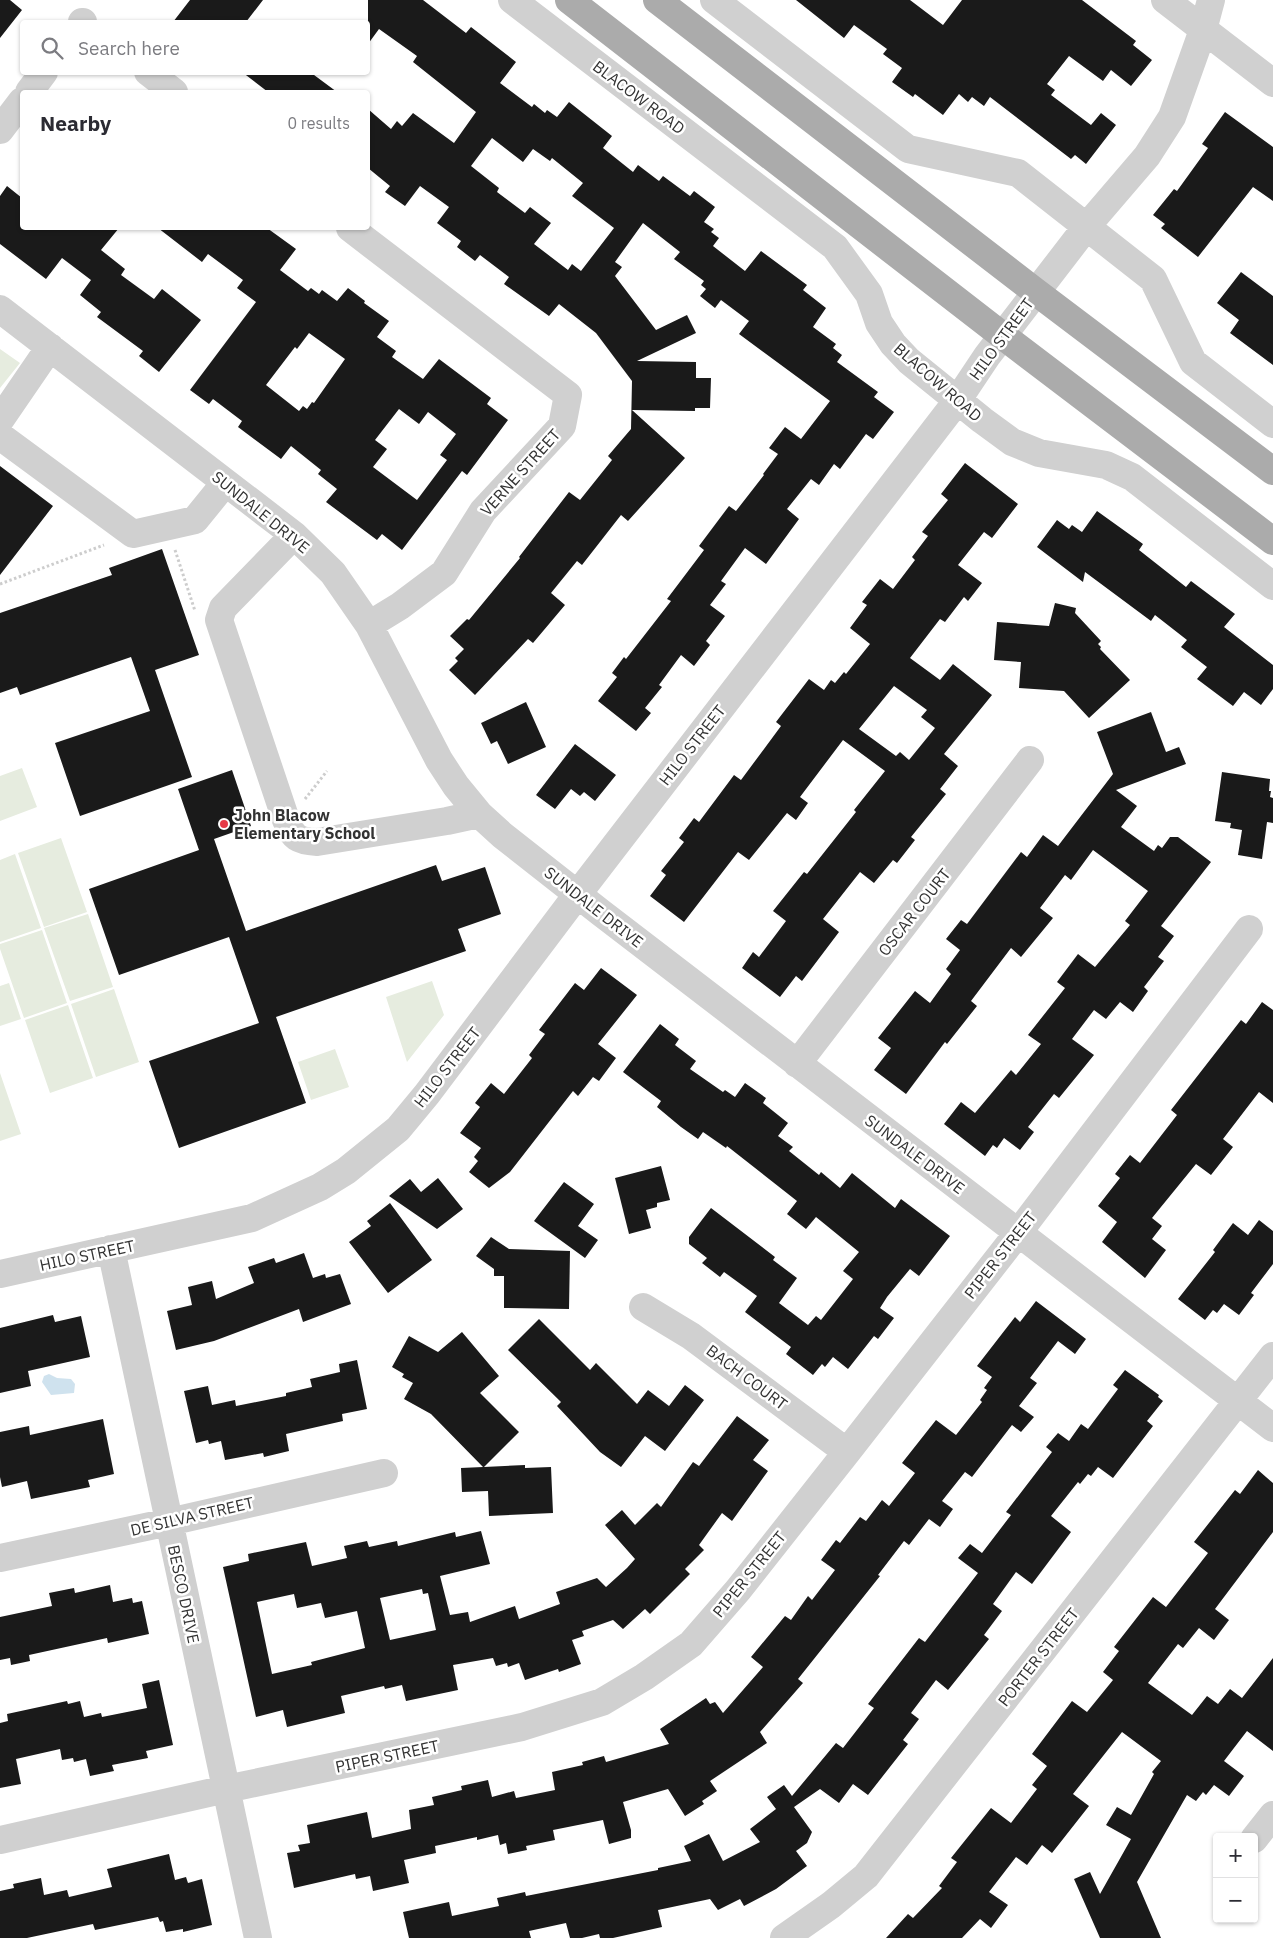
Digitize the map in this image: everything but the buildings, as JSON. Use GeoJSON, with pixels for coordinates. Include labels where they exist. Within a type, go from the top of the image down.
{"type":"FeatureCollection","features":[{"type":"Feature","properties":{"kind":"main road","name":"BLACOW ROAD"},"geometry":{"type":"LineString","coordinates":[[569,0],[1003,336],[1273,541]]}},
{"type":"Feature","properties":{"kind":"main road"},"geometry":{"type":"LineString","coordinates":[[657,0],[1273,472]]}},
{"type":"Feature","properties":{"kind":"street","name":"BLACOW ROAD"},"geometry":{"type":"LineString","coordinates":[[512,0],[835,247],[869,294],[880,323],[893,344],[909,361],[957,401],[1012,442],[1039,453],[1106,465],[1132,476],[1273,586]]}},
{"type":"Feature","properties":{"kind":"street"},"geometry":{"type":"LineString","coordinates":[[714,0],[908,149],[1018,173],[1153,279],[1193,362],[1273,424]]}},
{"type":"Feature","properties":{"kind":"street"},"geometry":{"type":"LineString","coordinates":[[1165,0],[1273,83]]}},
{"type":"Feature","properties":{"kind":"street","name":"HILO STREET"},"geometry":{"type":"LineString","coordinates":[[0,1274],[252,1218],[320,1187],[352,1166],[398,1129],[427,1094],[577,894],[957,401],[987,356],[1036,292],[1087,226],[1147,156],[1172,118],[1203,30],[1211,0]]}},
{"type":"Feature","properties":{"kind":"street"},"geometry":{"type":"LineString","coordinates":[[30,90],[42,75]]}},
{"type":"Feature","properties":{"kind":"street"},"geometry":{"type":"LineString","coordinates":[[152,75],[171,90]]}},
{"type":"Feature","properties":{"kind":"street"},"geometry":{"type":"LineString","coordinates":[[0,130],[20,103]]}},
{"type":"Feature","properties":{"kind":"street","name":"VERNE STREET"},"geometry":{"type":"LineString","coordinates":[[353,230],[568,395],[562,426],[483,511],[444,573],[400,606],[369,625]]}},
{"type":"Feature","properties":{"kind":"street","name":"SUNDALE DRIVE"},"geometry":{"type":"LineString","coordinates":[[0,309],[294,535],[333,573],[369,625],[439,760],[456,786],[479,814],[502,835],[797,1064],[1273,1428]]}},
{"type":"Feature","properties":{"kind":"street"},"geometry":{"type":"LineString","coordinates":[[0,420],[50,347]]}},
{"type":"Feature","properties":{"kind":"street"},"geometry":{"type":"LineString","coordinates":[[0,436],[133,534],[195,520],[225,483]]}},
{"type":"Feature","properties":{"kind":"street"},"geometry":{"type":"LineString","coordinates":[[294,535],[223,608],[219,620],[220,628],[283,810],[295,837],[303,841],[317,842],[479,814]]}},
{"type":"Feature","properties":{"kind":"street","name":"OSCAR COURT"},"geometry":{"type":"LineString","coordinates":[[797,1064],[1030,760]]}},
{"type":"Feature","properties":{"kind":"street","name":"PIPER STREET"},"geometry":{"type":"LineString","coordinates":[[0,1840],[226,1789],[522,1727],[602,1702],[644,1678],[691,1644],[738,1590],[1018,1233],[1249,929]]}},
{"type":"Feature","properties":{"kind":"street","name":"BESCO DRIVE"},"geometry":{"type":"LineString","coordinates":[[112,1249],[258,1938]]}},
{"type":"Feature","properties":{"kind":"street","name":"BACH COURT"},"geometry":{"type":"LineString","coordinates":[[643,1307],[691,1336],[847,1452]]}},
{"type":"Feature","properties":{"kind":"street","name":"PORTER STREET"},"geometry":{"type":"LineString","coordinates":[[784,1938],[831,1905],[866,1876],[1273,1356]]}},
{"type":"Feature","properties":{"kind":"street","name":"DE SILVA STREET"},"geometry":{"type":"LineString","coordinates":[[0,1558],[384,1473]]}},
{"type":"Feature","properties":{"kind":"street"},"geometry":{"type":"LineString","coordinates":[[1258,1834],[1273,1815]]}},
{"type":"Feature","properties":{"kind":"path"},"geometry":{"type":"LineString","coordinates":[[167,526],[198,619],[219,620]]}},
{"type":"Feature","properties":{"kind":"path"},"geometry":{"type":"LineString","coordinates":[[0,584],[133,534]]}},
{"type":"Feature","properties":{"kind":"path"},"geometry":{"type":"LineString","coordinates":[[283,810],[301,804],[327,771]]}},
{"type":"Feature","properties":{"kind":"shaded area"},"geometry":{"type":"Polygon","coordinates":[[[0,349],[20,363],[0,388],[0,349]]]}},
{"type":"Feature","properties":{"kind":"shaded area"},"geometry":{"type":"Polygon","coordinates":[[[22,768],[37,807],[0,821],[0,776],[22,768]]]}},
{"type":"Feature","properties":{"kind":"shaded area"},"geometry":{"type":"Polygon","coordinates":[[[61,838],[87,912],[44,927],[18,853],[61,838]]]}},
{"type":"Feature","properties":{"kind":"shaded area"},"geometry":{"type":"Polygon","coordinates":[[[15,854],[41,928],[0,942],[0,860],[15,854]]]}},
{"type":"Feature","properties":{"kind":"shaded area"},"geometry":{"type":"Polygon","coordinates":[[[88,914],[113,987],[70,1001],[44,928],[88,914]]]}},
{"type":"Feature","properties":{"kind":"shaded area"},"geometry":{"type":"Polygon","coordinates":[[[42,930],[67,1003],[24,1018],[0,949],[0,944],[42,930]]]}},
{"type":"Feature","properties":{"kind":"shaded area"},"geometry":{"type":"Polygon","coordinates":[[[432,981],[444,1015],[407,1062],[386,997],[432,981]]]}},
{"type":"Feature","properties":{"kind":"shaded area"},"geometry":{"type":"Polygon","coordinates":[[[9,983],[21,1019],[0,1026],[0,986],[9,983]]]}},
{"type":"Feature","properties":{"kind":"shaded area"},"geometry":{"type":"Polygon","coordinates":[[[114,989],[139,1062],[96,1077],[71,1004],[114,989]]]}},
{"type":"Feature","properties":{"kind":"shaded area"},"geometry":{"type":"Polygon","coordinates":[[[68,1005],[93,1078],[50,1093],[25,1020],[68,1005]]]}},
{"type":"Feature","properties":{"kind":"shaded area"},"geometry":{"type":"Polygon","coordinates":[[[335,1049],[349,1087],[311,1100],[298,1062],[335,1049]]]}},
{"type":"Feature","properties":{"kind":"shaded area"},"geometry":{"type":"Polygon","coordinates":[[[0,1073],[21,1134],[0,1141],[0,1073]]]}},
{"type":"Feature","properties":{"kind":"water"},"geometry":{"type":"Polygon","coordinates":[[[49,1374],[57,1378],[71,1379],[75,1384],[74,1393],[51,1395],[42,1382],[44,1376],[49,1374]]]}},
{"type":"Feature","properties":{"kind":"place","name":"John Blacow Elementary School"},"geometry":{"type":"Point","coordinates":[224,824]}}]}
